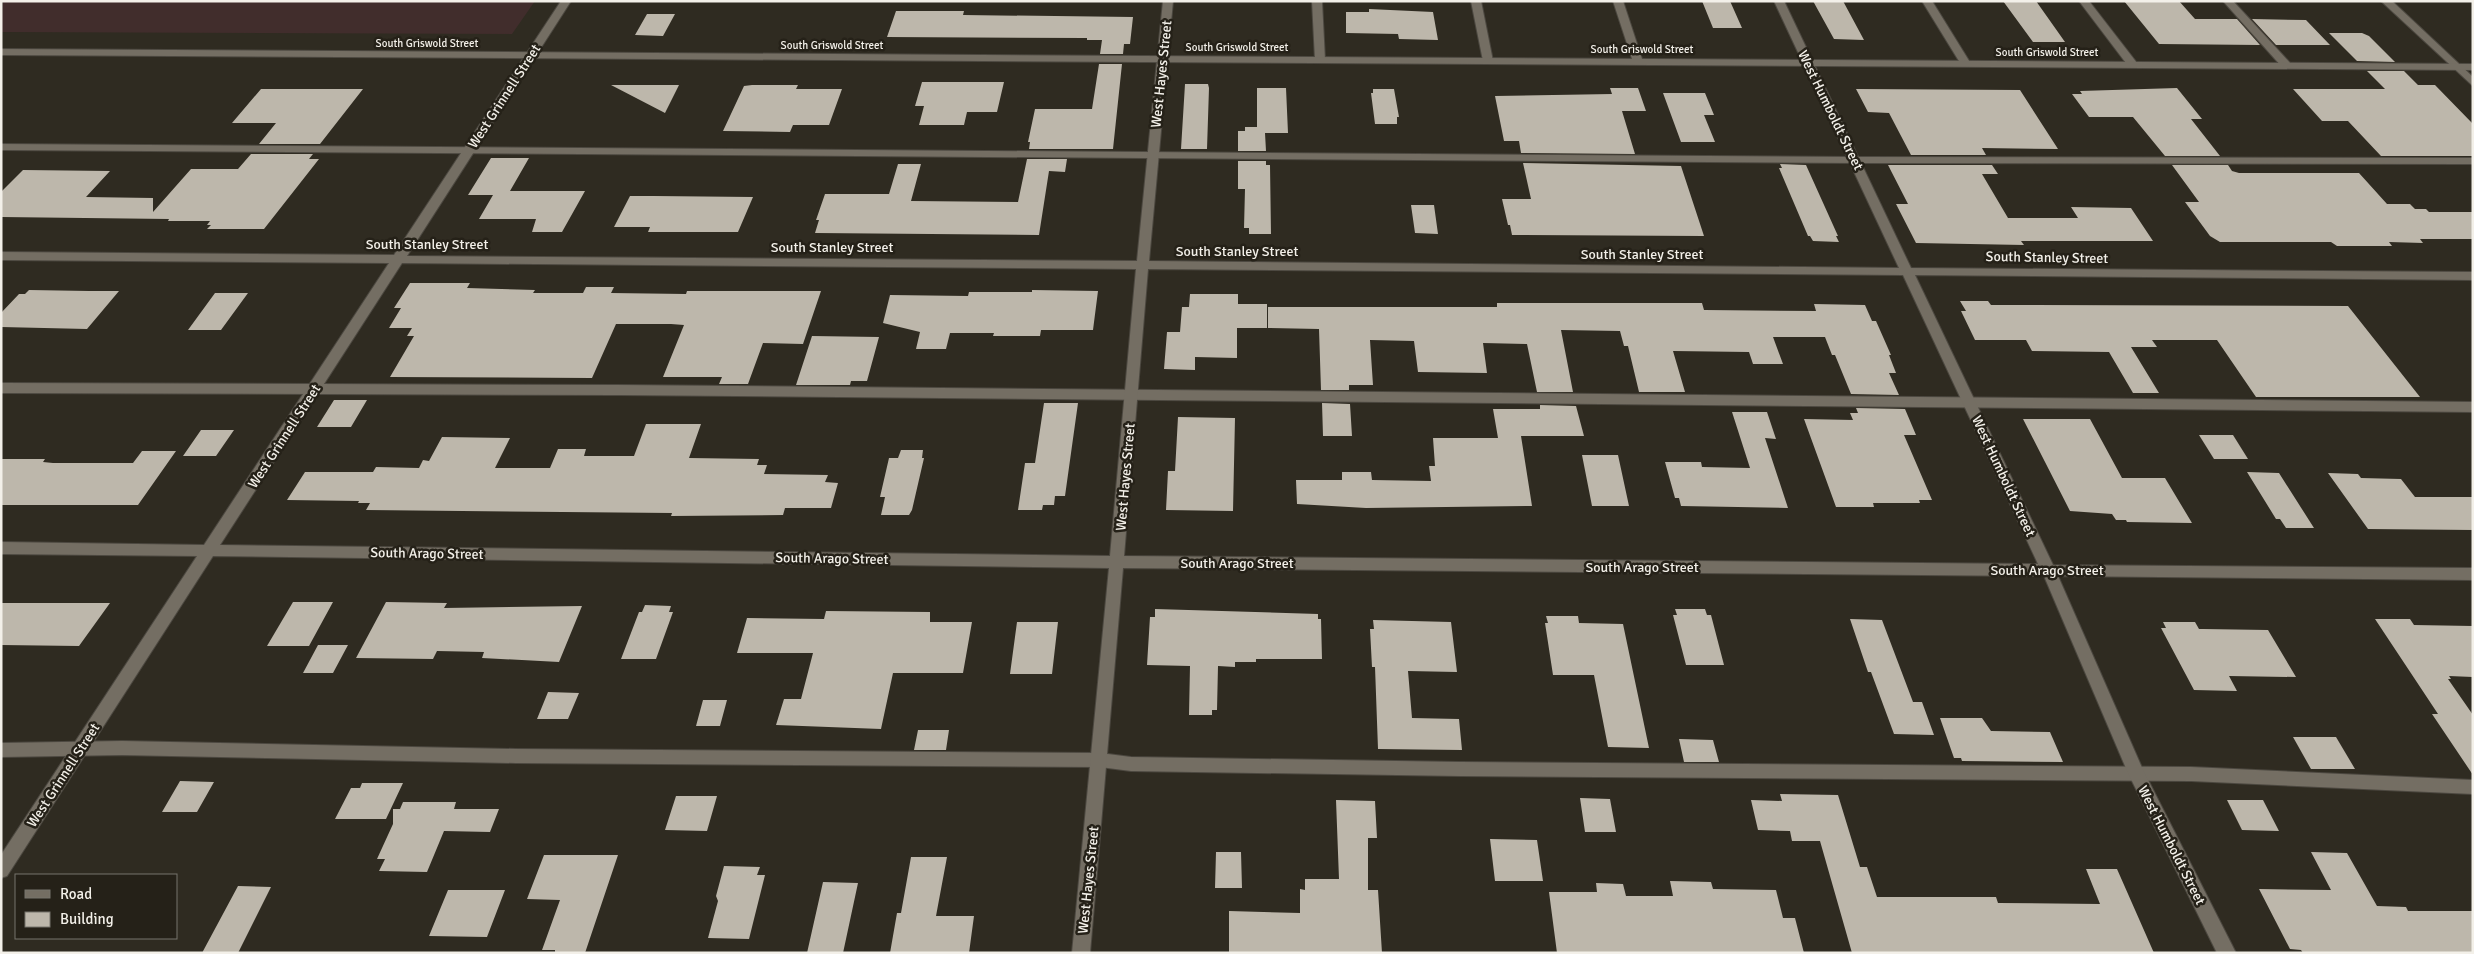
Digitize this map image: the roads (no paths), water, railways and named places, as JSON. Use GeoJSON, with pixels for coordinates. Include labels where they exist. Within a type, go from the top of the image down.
{"type":"FeatureCollection","features":[{"type":"Feature","properties":{"kind":"street","name":"West Grinnell Street"},"geometry":{"type":"LineString","coordinates":[[1,870],[566,1]]}},
{"type":"Feature","properties":{"kind":"street","name":"West Hayes Street"},"geometry":{"type":"LineString","coordinates":[[1081,953],[1118,562],[1142,265],[1168,1]]}},
{"type":"Feature","properties":{"kind":"street"},"geometry":{"type":"LineString","coordinates":[[1317,1],[1320,60]]}},
{"type":"Feature","properties":{"kind":"street"},"geometry":{"type":"LineString","coordinates":[[1476,1],[1488,61]]}},
{"type":"Feature","properties":{"kind":"street"},"geometry":{"type":"LineString","coordinates":[[1618,1],[1638,62]]}},
{"type":"Feature","properties":{"kind":"street","name":"West Humboldt Street"},"geometry":{"type":"LineString","coordinates":[[1779,1],[2048,570],[2136,773],[2227,953]]}},
{"type":"Feature","properties":{"kind":"street"},"geometry":{"type":"LineString","coordinates":[[1927,1],[1966,64]]}},
{"type":"Feature","properties":{"kind":"street"},"geometry":{"type":"LineString","coordinates":[[2084,1],[2133,64]]}},
{"type":"Feature","properties":{"kind":"street"},"geometry":{"type":"LineString","coordinates":[[2228,1],[2287,66]]}},
{"type":"Feature","properties":{"kind":"street"},"geometry":{"type":"LineString","coordinates":[[2386,1],[2473,83]]}},
{"type":"Feature","properties":{"kind":"street","name":"South Griswold Street"},"geometry":{"type":"LineString","coordinates":[[1,52],[2473,67]]}},
{"type":"Feature","properties":{"kind":"street"},"geometry":{"type":"LineString","coordinates":[[1,147],[1855,160],[2473,161]]}},
{"type":"Feature","properties":{"kind":"street","name":"South Stanley Street"},"geometry":{"type":"LineString","coordinates":[[1,256],[2473,276]]}},
{"type":"Feature","properties":{"kind":"street"},"geometry":{"type":"LineString","coordinates":[[1,388],[315,388],[2473,407]]}},
{"type":"Feature","properties":{"kind":"street","name":"South Arago Street"},"geometry":{"type":"LineString","coordinates":[[1,548],[1118,562],[2473,574]]}},
{"type":"Feature","properties":{"kind":"street"},"geometry":{"type":"LineString","coordinates":[[1,750],[122,748],[585,756],[1100,760],[1141,764],[1470,769],[2136,773],[2473,787]]}}]}
